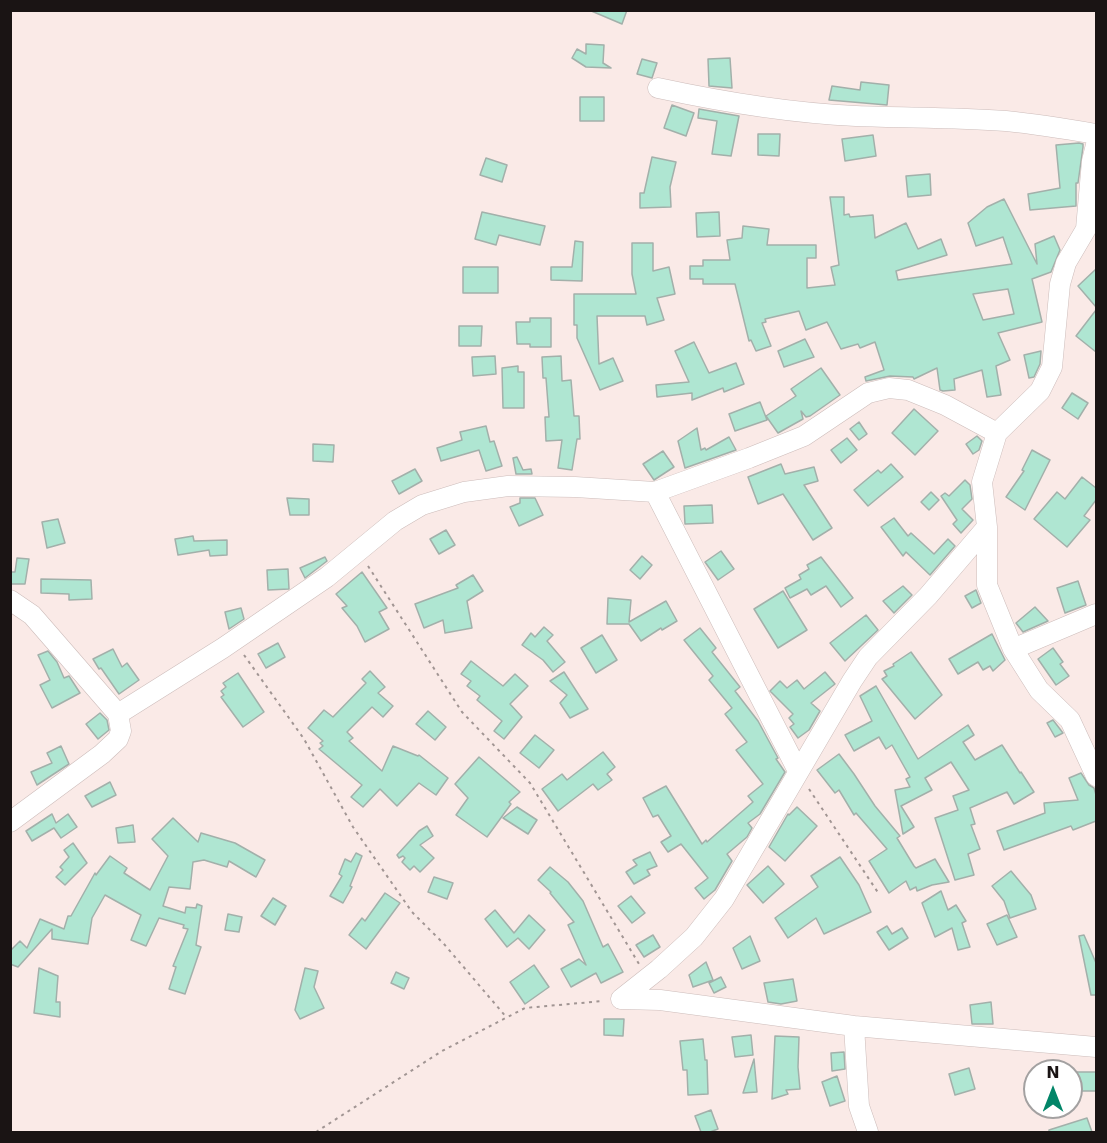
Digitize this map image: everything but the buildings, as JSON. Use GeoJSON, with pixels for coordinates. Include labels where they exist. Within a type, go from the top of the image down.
{"type":"FeatureCollection","features":[{"type":"Feature","properties":{"kind":"street"},"geometry":{"type":"LineString","coordinates":[[658,88],[716,100],[792,110],[854,116],[931,117],[1007,122],[1096,134]]}},
{"type":"Feature","properties":{"kind":"street"},"geometry":{"type":"LineString","coordinates":[[1096,145],[1092,161],[1091,235],[1066,263],[1060,284],[1052,367],[1040,391],[997,433],[982,482],[987,527],[987,585],[1013,649],[1040,690],[1070,720],[1096,776]]}},
{"type":"Feature","properties":{"kind":"street"},"geometry":{"type":"LineString","coordinates":[[118,714],[327,577],[395,521],[422,505],[464,492],[508,486],[655,492],[804,436],[868,393],[889,388],[908,390],[945,405],[997,433]]}},
{"type":"Feature","properties":{"kind":"street"},"geometry":{"type":"LineString","coordinates":[[655,492],[798,771]]}},
{"type":"Feature","properties":{"kind":"street"},"geometry":{"type":"LineString","coordinates":[[621,999],[694,937],[723,899],[868,657],[928,596],[987,527]]}},
{"type":"Feature","properties":{"kind":"street"},"geometry":{"type":"LineString","coordinates":[[10,600],[32,615],[118,714],[122,731],[118,739],[102,754],[10,822]]}},
{"type":"Feature","properties":{"kind":"street"},"geometry":{"type":"LineString","coordinates":[[1013,649],[1096,614]]}},
{"type":"Feature","properties":{"kind":"street"},"geometry":{"type":"LineString","coordinates":[[621,999],[660,1000],[854,1026],[1096,1047]]}},
{"type":"Feature","properties":{"kind":"street"},"geometry":{"type":"LineString","coordinates":[[854,1026],[860,1106],[868,1132]]}},
{"type":"Feature","properties":{"kind":"path"},"geometry":{"type":"LineString","coordinates":[[358,551],[462,711],[530,783],[647,978]]}},
{"type":"Feature","properties":{"kind":"path"},"geometry":{"type":"LineString","coordinates":[[234,640],[304,739],[353,827],[412,912],[444,944],[507,1018]]}},
{"type":"Feature","properties":{"kind":"path"},"geometry":{"type":"LineString","coordinates":[[798,771],[879,894]]}},
{"type":"Feature","properties":{"kind":"path"},"geometry":{"type":"LineString","coordinates":[[316,1132],[442,1051],[525,1008],[621,999]]}}]}
